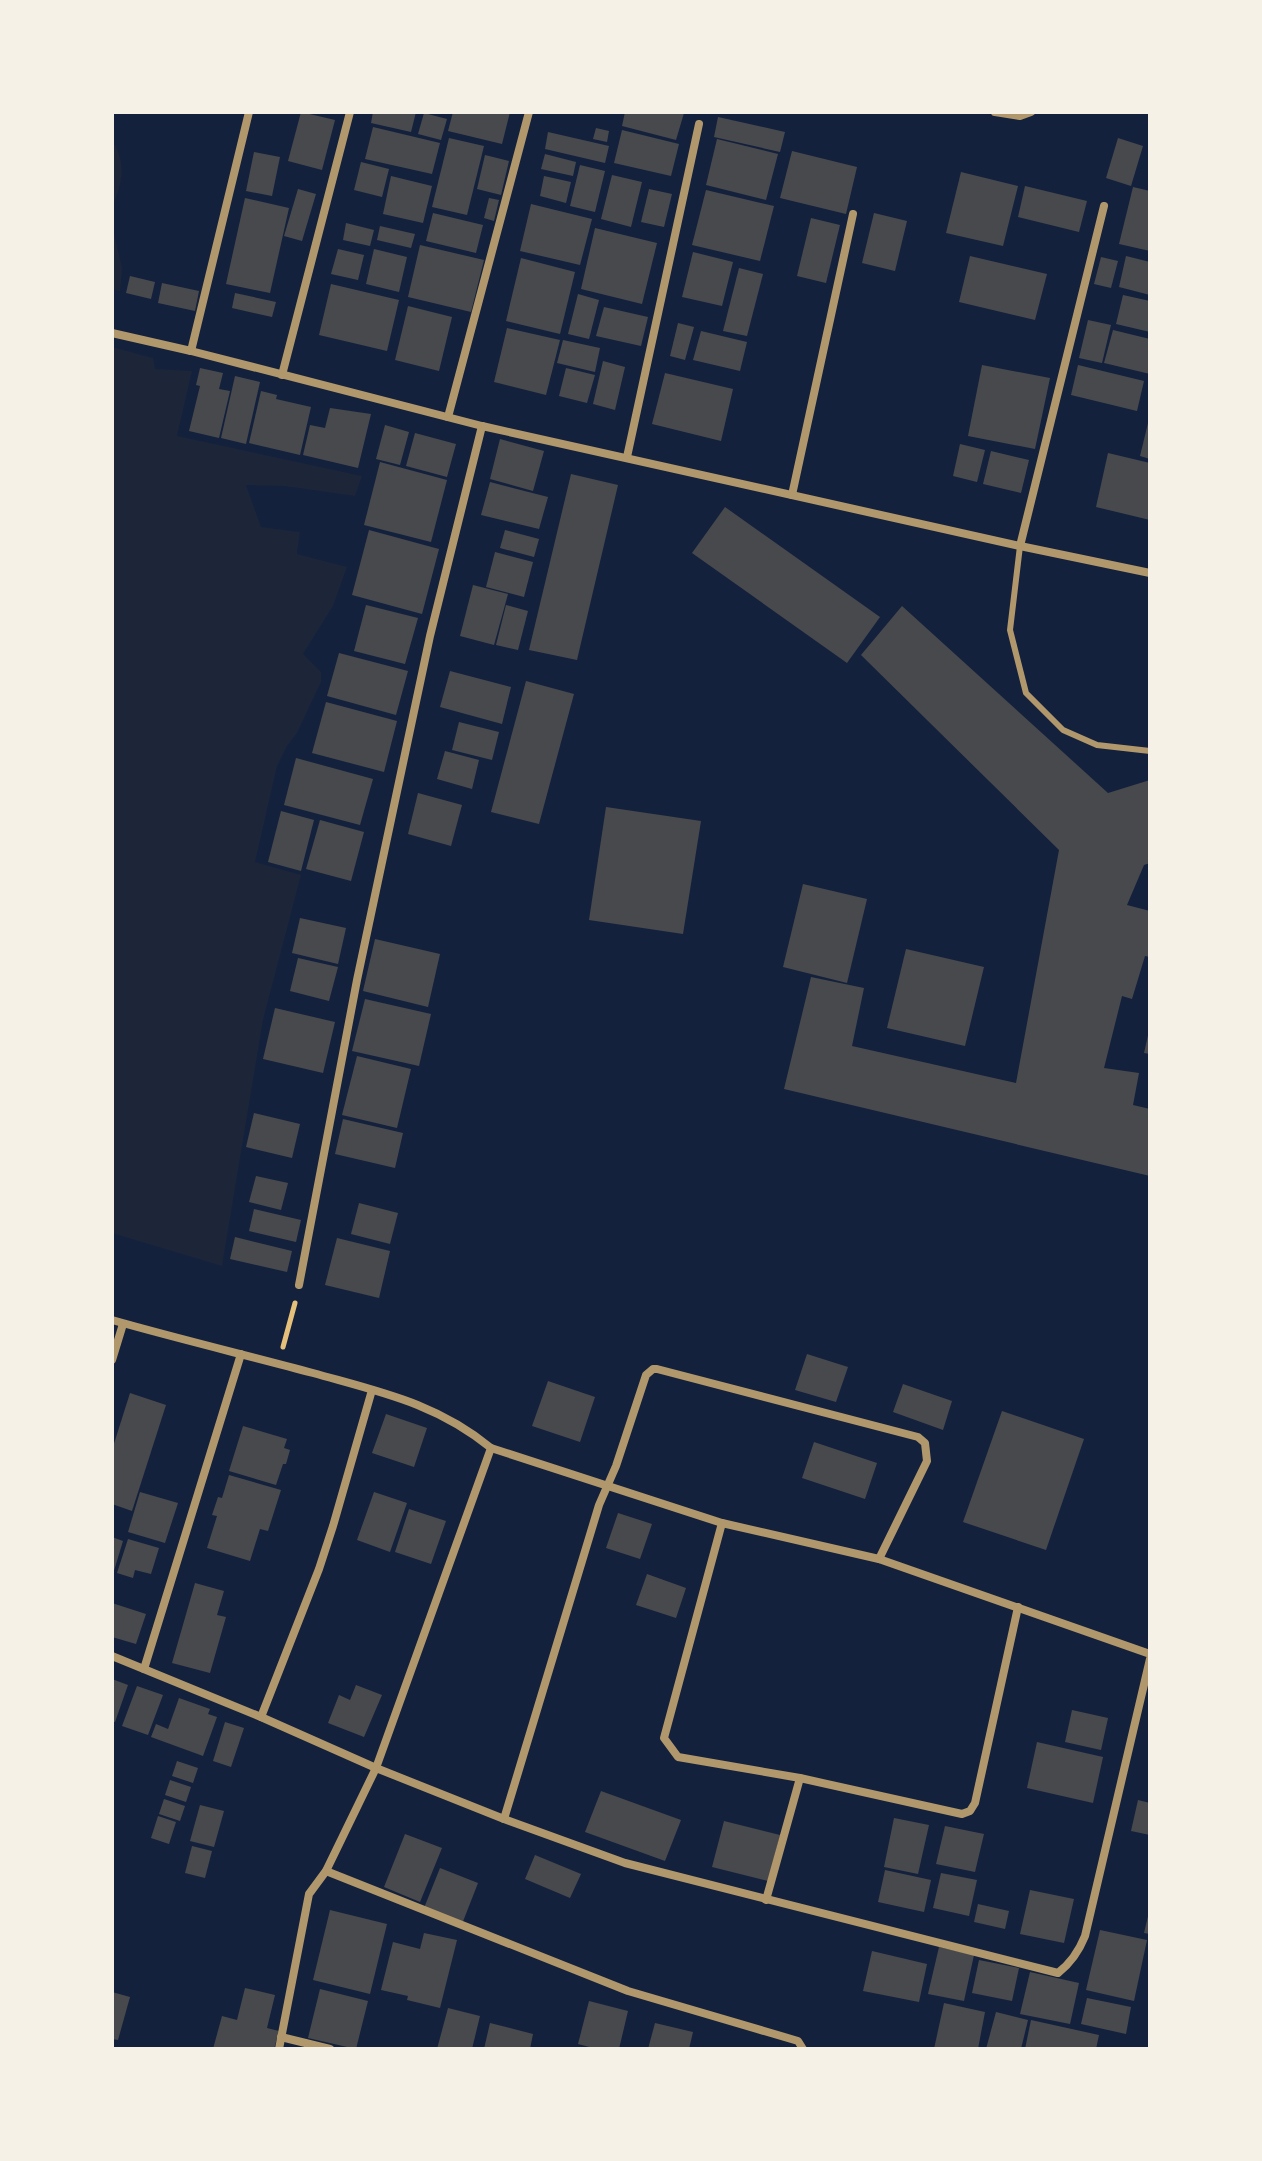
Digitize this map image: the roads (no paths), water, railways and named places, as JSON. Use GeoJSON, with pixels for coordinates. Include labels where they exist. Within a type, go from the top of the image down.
{"type":"FeatureCollection","features":[{"type":"Feature","properties":{"kind":"street"},"geometry":{"type":"LineString","coordinates":[[191,351],[249,112]]}},
{"type":"Feature","properties":{"kind":"street"},"geometry":{"type":"LineString","coordinates":[[282,375],[350,112]]}},
{"type":"Feature","properties":{"kind":"street"},"geometry":{"type":"LineString","coordinates":[[448,417],[529,112]]}},
{"type":"Feature","properties":{"kind":"street"},"geometry":{"type":"LineString","coordinates":[[995,112],[1020,116],[1031,112]]}},
{"type":"Feature","properties":{"kind":"street"},"geometry":{"type":"LineString","coordinates":[[627,457],[699,124]]}},
{"type":"Feature","properties":{"kind":"street"},"geometry":{"type":"LineString","coordinates":[[1020,546],[1104,206]]}},
{"type":"Feature","properties":{"kind":"street"},"geometry":{"type":"LineString","coordinates":[[792,495],[853,214]]}},
{"type":"Feature","properties":{"kind":"street"},"geometry":{"type":"LineString","coordinates":[[112,333],[482,426],[1150,573]]}},
{"type":"Feature","properties":{"kind":"street"},"geometry":{"type":"LineString","coordinates":[[299,1285],[357,980],[427,651],[482,426]]}},
{"type":"Feature","properties":{"kind":"street"},"geometry":{"type":"LineString","coordinates":[[112,1320],[420,1405],[446,1417],[491,1448],[722,1523],[879,1559],[1150,1657],[1085,1936],[1068,1966],[1058,1973],[625,1863],[376,1768],[112,1656]]}},
{"type":"Feature","properties":{"kind":"street"},"geometry":{"type":"LineString","coordinates":[[112,1360],[123,1324]]}},
{"type":"Feature","properties":{"kind":"street"},"geometry":{"type":"LineString","coordinates":[[144,1669],[241,1354]]}},
{"type":"Feature","properties":{"kind":"street"},"geometry":{"type":"LineString","coordinates":[[504,1819],[599,1505],[616,1466],[646,1375],[653,1369],[918,1437],[925,1443],[927,1461],[879,1559]]}},
{"type":"Feature","properties":{"kind":"street"},"geometry":{"type":"LineString","coordinates":[[261,1717],[319,1569],[372,1390]]}},
{"type":"Feature","properties":{"kind":"street"},"geometry":{"type":"LineString","coordinates":[[279,2049],[309,1894],[326,1871],[376,1768],[491,1448]]}},
{"type":"Feature","properties":{"kind":"street"},"geometry":{"type":"LineString","coordinates":[[722,1523],[664,1738],[678,1757],[800,1778],[962,1814],[970,1811],[975,1803],[1018,1607]]}},
{"type":"Feature","properties":{"kind":"street"},"geometry":{"type":"LineString","coordinates":[[766,1900],[800,1778]]}},
{"type":"Feature","properties":{"kind":"street"},"geometry":{"type":"LineString","coordinates":[[326,1871],[628,1991],[798,2041],[803,2049]]}},
{"type":"Feature","properties":{"kind":"street"},"geometry":{"type":"LineString","coordinates":[[281,2037],[330,2049]]}},
{"type":"Feature","properties":{"kind":"lane"},"geometry":{"type":"LineString","coordinates":[[1020,546],[1010,630],[1026,693],[1063,730],[1097,745],[1150,751]]}}]}
